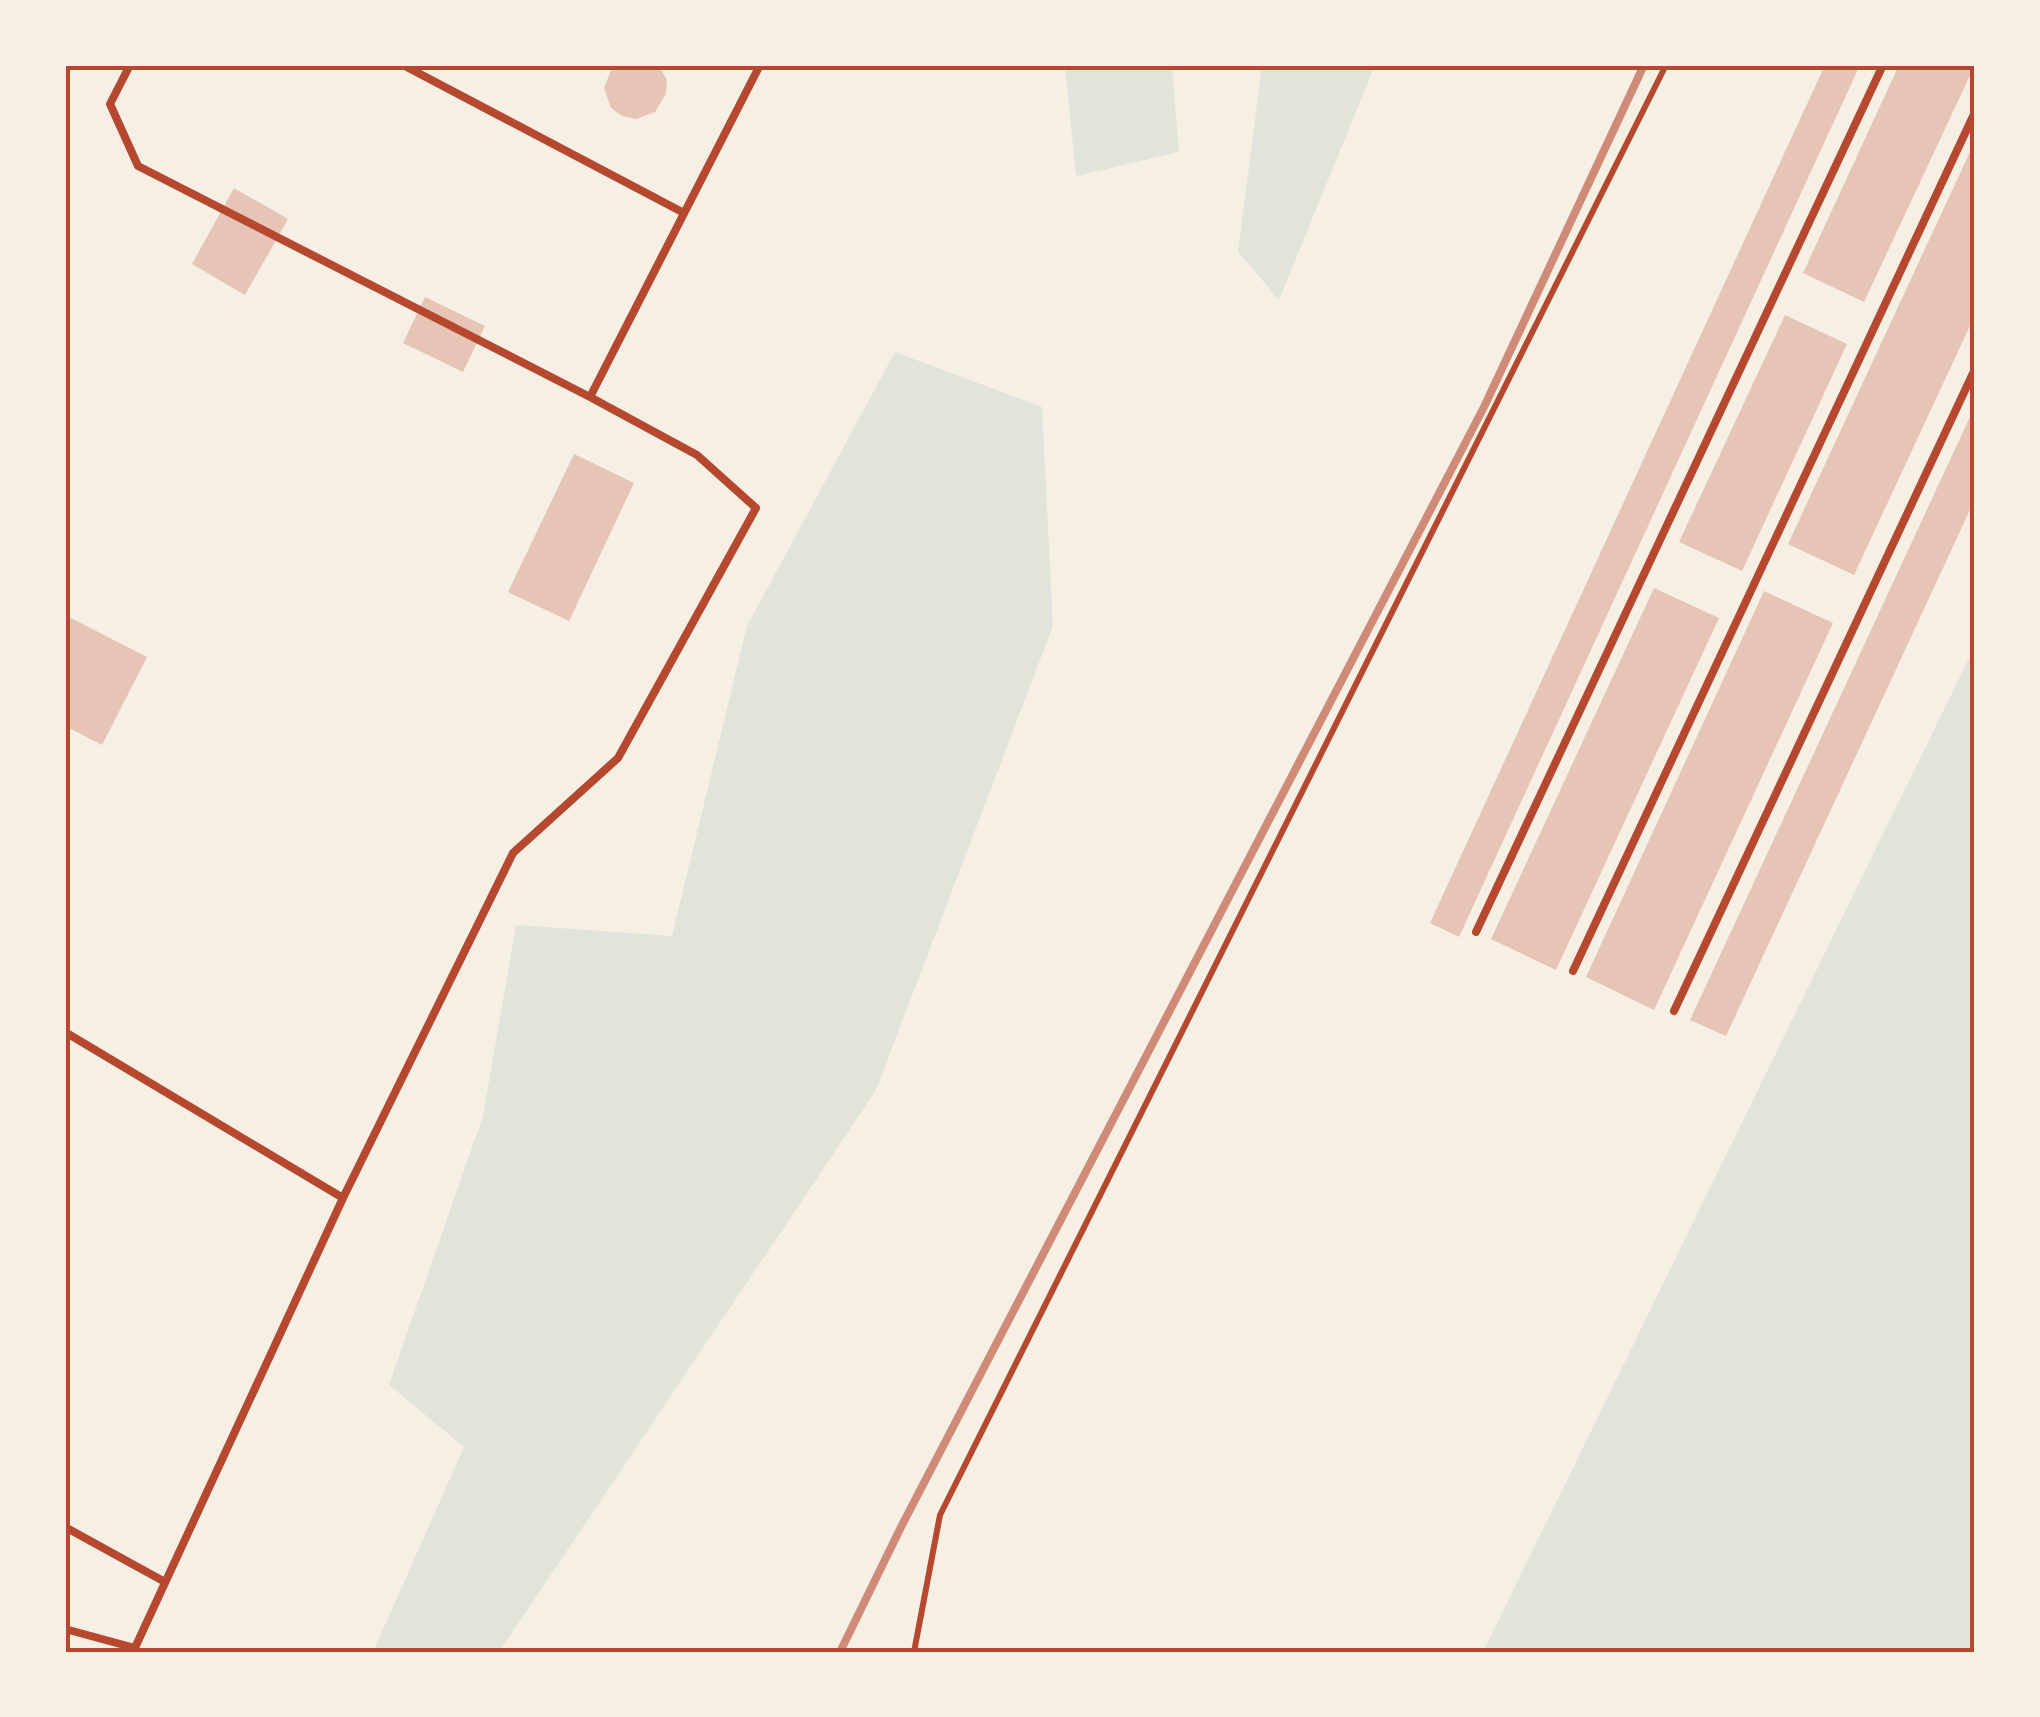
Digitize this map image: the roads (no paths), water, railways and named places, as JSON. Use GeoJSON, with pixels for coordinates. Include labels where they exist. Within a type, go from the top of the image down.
{"type":"FeatureCollection","features":[{"type":"Feature","properties":{"kind":"lane"},"geometry":{"type":"LineString","coordinates":[[65,1629],[134,1650],[343,1198],[514,853],[618,758],[756,508],[697,455],[138,166],[110,104],[130,65]]}},
{"type":"Feature","properties":{"kind":"lane"},"geometry":{"type":"LineString","coordinates":[[403,65],[684,213]]}},
{"type":"Feature","properties":{"kind":"lane"},"geometry":{"type":"LineString","coordinates":[[590,397],[760,65]]}},
{"type":"Feature","properties":{"kind":"lane"},"geometry":{"type":"LineString","coordinates":[[1476,932],[1883,65]]}},
{"type":"Feature","properties":{"kind":"lane"},"geometry":{"type":"LineString","coordinates":[[1573,971],[1975,112]]}},
{"type":"Feature","properties":{"kind":"lane"},"geometry":{"type":"LineString","coordinates":[[1674,1011],[1975,369]]}},
{"type":"Feature","properties":{"kind":"lane"},"geometry":{"type":"LineString","coordinates":[[65,1032],[343,1198]]}},
{"type":"Feature","properties":{"kind":"lane"},"geometry":{"type":"LineString","coordinates":[[65,1527],[165,1582]]}},
{"type":"Feature","properties":{"kind":"railway"},"geometry":{"type":"LineString","coordinates":[[840,1652],[902,1525],[1484,407],[1644,65]]}}]}
